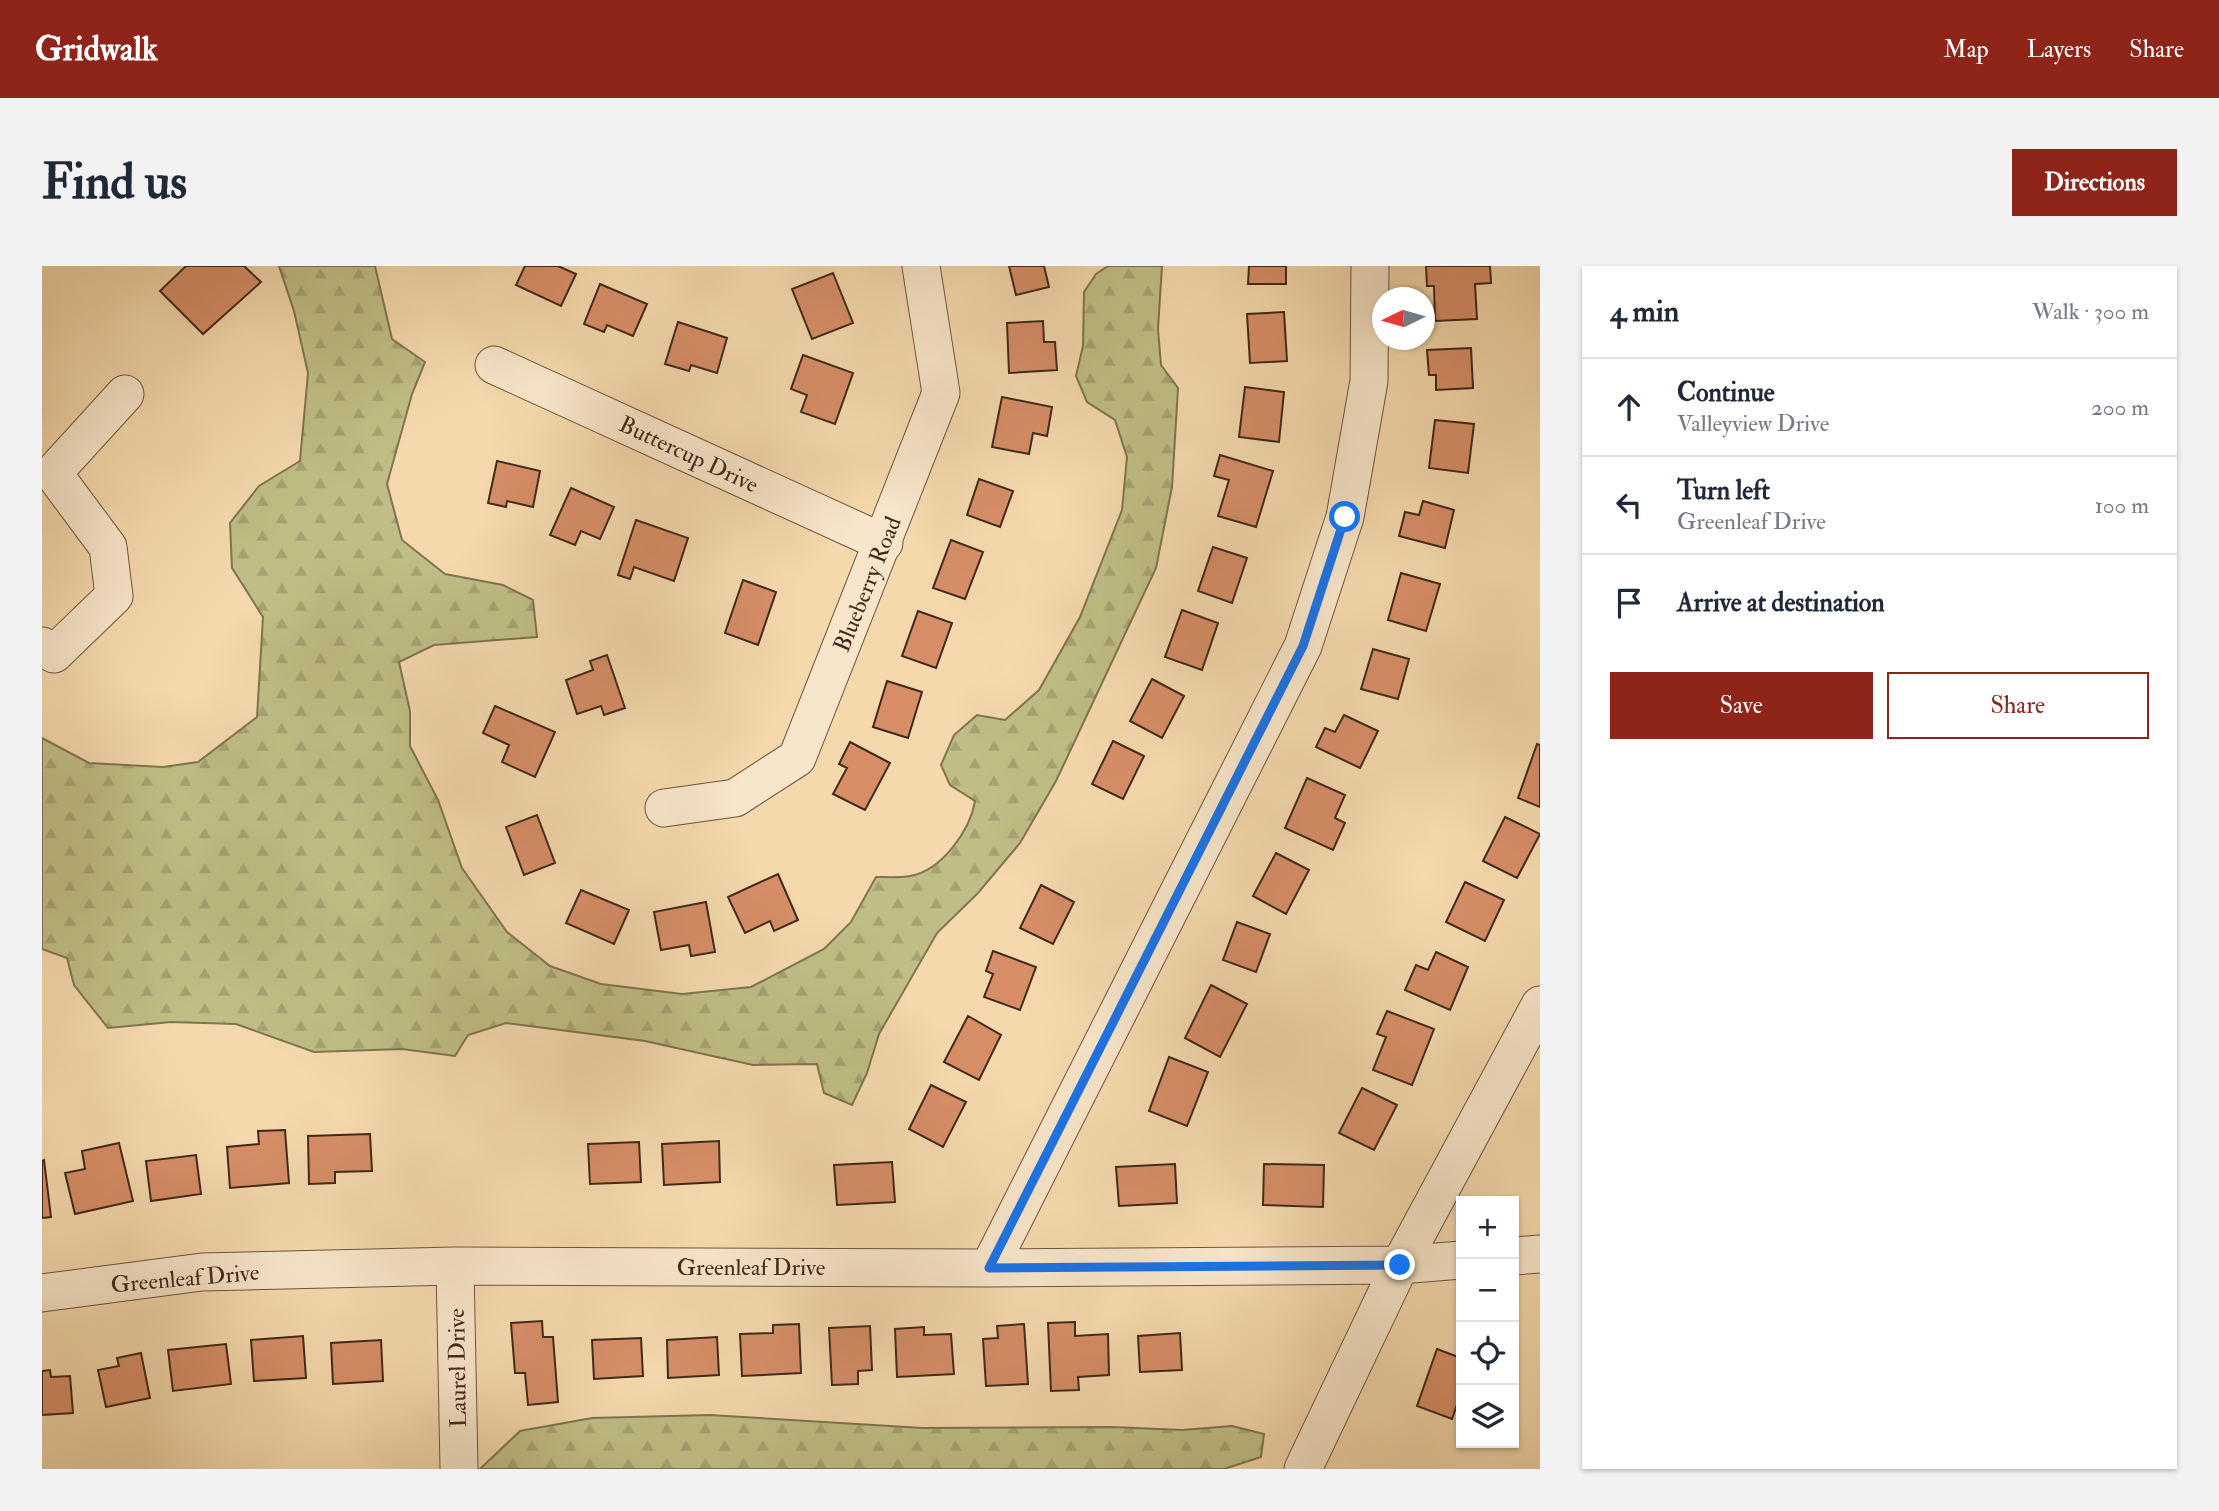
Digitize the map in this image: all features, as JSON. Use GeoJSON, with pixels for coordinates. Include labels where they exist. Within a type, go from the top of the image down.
{"type":"FeatureCollection","features":[{"type":"Feature","properties":{"kind":"street","name":"Blueberry Road"},"geometry":{"type":"LineString","coordinates":[[664,808],[735,798],[797,758],[942,393],[921,266]]}},
{"type":"Feature","properties":{"kind":"street"},"geometry":{"type":"LineString","coordinates":[[989,1268],[1303,646],[1345,517],[1369,381],[1370,266]]}},
{"type":"Feature","properties":{"kind":"street","name":"Buttercup Drive"},"geometry":{"type":"LineString","coordinates":[[494,365],[884,543]]}},
{"type":"Feature","properties":{"kind":"street"},"geometry":{"type":"LineString","coordinates":[[42,646],[54,654],[114,596],[108,547],[53,473],[125,394]]}},
{"type":"Feature","properties":{"kind":"street"},"geometry":{"type":"LineString","coordinates":[[1303,1469],[1400,1265],[1540,1005]]}},
{"type":"Feature","properties":{"kind":"street"},"geometry":{"type":"LineString","coordinates":[[1519,1256],[1540,1254]]}},
{"type":"Feature","properties":{"kind":"street","name":"Greenleaf Drive"},"geometry":{"type":"LineString","coordinates":[[42,1293],[202,1272],[455,1266],[989,1268],[1400,1265],[1456,1260]]}},
{"type":"Feature","properties":{"kind":"street","name":"Laurel Drive"},"geometry":{"type":"LineString","coordinates":[[455,1266],[459,1469]]}},
{"type":"Feature","properties":{"kind":"green space"},"geometry":{"type":"Polygon","coordinates":[[[279,266],[375,266],[392,339],[425,362],[412,394],[387,484],[402,540],[445,574],[503,585],[533,600],[537,637],[434,645],[399,662],[410,711],[410,746],[438,800],[462,868],[507,932],[550,966],[601,984],[682,994],[751,987],[824,949],[851,922],[876,877],[906,877],[921,873],[943,858],[960,837],[975,801],[950,785],[941,765],[954,735],[977,715],[1005,720],[1039,690],[1080,617],[1122,510],[1127,457],[1115,420],[1087,402],[1076,376],[1083,346],[1084,292],[1096,274],[1108,266],[1162,266],[1158,329],[1161,365],[1178,388],[1172,487],[1156,568],[1056,781],[1020,843],[978,893],[937,933],[879,1034],[867,1073],[852,1105],[824,1093],[817,1064],[753,1065],[645,1041],[506,1023],[468,1035],[455,1056],[402,1049],[314,1052],[236,1024],[171,1022],[108,1028],[74,985],[67,958],[42,949],[42,738],[89,763],[163,767],[198,762],[257,717],[263,617],[232,568],[230,523],[259,486],[300,461],[308,373],[294,311],[279,266]]]}},
{"type":"Feature","properties":{"kind":"green space"},"geometry":{"type":"Polygon","coordinates":[[[710,1415],[923,1428],[1112,1427],[1182,1430],[1232,1426],[1264,1434],[1261,1457],[1224,1469],[480,1469],[520,1431],[592,1418],[710,1415]]]}},
{"type":"Feature","properties":{"kind":"building"},"geometry":{"type":"Polygon","coordinates":[[[186,266],[244,266],[261,282],[203,334],[160,291],[186,266]]]}},
{"type":"Feature","properties":{"kind":"building"},"geometry":{"type":"Polygon","coordinates":[[[525,266],[558,266],[576,274],[561,306],[516,285],[525,266]]]}},
{"type":"Feature","properties":{"kind":"building"},"geometry":{"type":"Polygon","coordinates":[[[1009,266],[1044,266],[1049,287],[1016,295],[1009,266]]]}},
{"type":"Feature","properties":{"kind":"building"},"geometry":{"type":"Polygon","coordinates":[[[1249,266],[1286,266],[1286,284],[1248,284],[1249,266]]]}},
{"type":"Feature","properties":{"kind":"building"},"geometry":{"type":"Polygon","coordinates":[[[1426,266],[1490,266],[1491,283],[1475,284],[1477,319],[1435,321],[1435,287],[1427,286],[1426,266]]]}},
{"type":"Feature","properties":{"kind":"building"},"geometry":{"type":"Polygon","coordinates":[[[833,273],[853,323],[812,339],[792,289],[833,273]]]}},
{"type":"Feature","properties":{"kind":"building"},"geometry":{"type":"Polygon","coordinates":[[[600,284],[647,304],[633,336],[607,325],[604,332],[584,324],[600,284]]]}},
{"type":"Feature","properties":{"kind":"building"},"geometry":{"type":"Polygon","coordinates":[[[1284,312],[1287,361],[1250,363],[1247,314],[1284,312]]]}},
{"type":"Feature","properties":{"kind":"building"},"geometry":{"type":"Polygon","coordinates":[[[1043,321],[1044,342],[1055,342],[1057,370],[1009,373],[1007,323],[1043,321]]]}},
{"type":"Feature","properties":{"kind":"building"},"geometry":{"type":"Polygon","coordinates":[[[678,322],[727,338],[717,373],[691,365],[689,371],[665,364],[678,322]]]}},
{"type":"Feature","properties":{"kind":"building"},"geometry":{"type":"Polygon","coordinates":[[[1471,348],[1473,388],[1436,390],[1436,375],[1429,375],[1427,350],[1471,348]]]}},
{"type":"Feature","properties":{"kind":"building"},"geometry":{"type":"Polygon","coordinates":[[[803,355],[853,373],[835,424],[801,412],[807,395],[791,389],[803,355]]]}},
{"type":"Feature","properties":{"kind":"building"},"geometry":{"type":"Polygon","coordinates":[[[1245,387],[1284,392],[1279,442],[1239,437],[1245,387]]]}},
{"type":"Feature","properties":{"kind":"building"},"geometry":{"type":"Polygon","coordinates":[[[1002,397],[1052,407],[1047,436],[1033,433],[1029,454],[992,447],[1002,397]]]}},
{"type":"Feature","properties":{"kind":"building"},"geometry":{"type":"Polygon","coordinates":[[[1435,420],[1474,424],[1468,473],[1429,468],[1435,420]]]}},
{"type":"Feature","properties":{"kind":"building"},"geometry":{"type":"Polygon","coordinates":[[[1220,455],[1273,471],[1256,527],[1218,516],[1229,480],[1214,476],[1220,455]]]}},
{"type":"Feature","properties":{"kind":"building"},"geometry":{"type":"Polygon","coordinates":[[[497,461],[540,471],[533,507],[507,501],[506,507],[488,503],[497,461]]]}},
{"type":"Feature","properties":{"kind":"building"},"geometry":{"type":"Polygon","coordinates":[[[979,479],[1013,491],[1000,527],[967,515],[979,479]]]}},
{"type":"Feature","properties":{"kind":"building"},"geometry":{"type":"Polygon","coordinates":[[[571,488],[614,507],[600,539],[581,531],[575,545],[550,535],[571,488]]]}},
{"type":"Feature","properties":{"kind":"building"},"geometry":{"type":"Polygon","coordinates":[[[1423,501],[1454,510],[1445,548],[1399,536],[1405,512],[1419,515],[1423,501]]]}},
{"type":"Feature","properties":{"kind":"building"},"geometry":{"type":"Polygon","coordinates":[[[636,520],[688,538],[674,581],[634,567],[630,579],[618,575],[636,520]]]}},
{"type":"Feature","properties":{"kind":"building"},"geometry":{"type":"Polygon","coordinates":[[[951,540],[983,552],[965,599],[933,588],[951,540]]]}},
{"type":"Feature","properties":{"kind":"building"},"geometry":{"type":"Polygon","coordinates":[[[1213,547],[1247,558],[1232,603],[1198,591],[1213,547]]]}},
{"type":"Feature","properties":{"kind":"building"},"geometry":{"type":"Polygon","coordinates":[[[1401,573],[1440,584],[1426,631],[1388,620],[1401,573]]]}},
{"type":"Feature","properties":{"kind":"building"},"geometry":{"type":"Polygon","coordinates":[[[743,580],[776,592],[758,645],[725,633],[743,580]]]}},
{"type":"Feature","properties":{"kind":"building"},"geometry":{"type":"Polygon","coordinates":[[[1182,610],[1218,623],[1202,670],[1165,657],[1182,610]]]}},
{"type":"Feature","properties":{"kind":"building"},"geometry":{"type":"Polygon","coordinates":[[[918,611],[952,623],[936,668],[902,656],[918,611]]]}},
{"type":"Feature","properties":{"kind":"building"},"geometry":{"type":"Polygon","coordinates":[[[1373,649],[1409,659],[1398,699],[1361,689],[1373,649]]]}},
{"type":"Feature","properties":{"kind":"building"},"geometry":{"type":"Polygon","coordinates":[[[607,655],[625,708],[604,715],[601,706],[577,714],[566,680],[593,670],[590,661],[607,655]]]}},
{"type":"Feature","properties":{"kind":"building"},"geometry":{"type":"Polygon","coordinates":[[[1152,679],[1184,696],[1162,738],[1130,721],[1152,679]]]}},
{"type":"Feature","properties":{"kind":"building"},"geometry":{"type":"Polygon","coordinates":[[[887,681],[922,692],[908,738],[873,727],[887,681]]]}},
{"type":"Feature","properties":{"kind":"building"},"geometry":{"type":"Polygon","coordinates":[[[495,706],[555,732],[535,777],[502,762],[509,745],[483,733],[495,706]]]}},
{"type":"Feature","properties":{"kind":"building"},"geometry":{"type":"Polygon","coordinates":[[[1344,715],[1378,731],[1360,768],[1316,747],[1325,728],[1335,732],[1344,715]]]}},
{"type":"Feature","properties":{"kind":"building"},"geometry":{"type":"Polygon","coordinates":[[[1113,741],[1144,756],[1123,799],[1092,784],[1113,741]]]}},
{"type":"Feature","properties":{"kind":"building"},"geometry":{"type":"Polygon","coordinates":[[[850,742],[890,763],[865,810],[833,794],[847,768],[839,764],[850,742]]]}},
{"type":"Feature","properties":{"kind":"building"},"geometry":{"type":"Polygon","coordinates":[[[1537,744],[1540,745],[1540,807],[1518,798],[1537,744]]]}},
{"type":"Feature","properties":{"kind":"building"},"geometry":{"type":"Polygon","coordinates":[[[1307,778],[1345,795],[1335,818],[1345,823],[1333,850],[1285,828],[1307,778]]]}},
{"type":"Feature","properties":{"kind":"building"},"geometry":{"type":"Polygon","coordinates":[[[537,815],[555,863],[524,875],[506,827],[537,815]]]}},
{"type":"Feature","properties":{"kind":"building"},"geometry":{"type":"Polygon","coordinates":[[[1505,817],[1540,834],[1517,878],[1483,861],[1505,817]]]}},
{"type":"Feature","properties":{"kind":"building"},"geometry":{"type":"Polygon","coordinates":[[[1276,853],[1309,870],[1286,914],[1253,896],[1276,853]]]}},
{"type":"Feature","properties":{"kind":"building"},"geometry":{"type":"Polygon","coordinates":[[[778,874],[798,920],[774,931],[770,921],[745,933],[728,897],[778,874]]]}},
{"type":"Feature","properties":{"kind":"building"},"geometry":{"type":"Polygon","coordinates":[[[1465,882],[1504,900],[1485,941],[1446,922],[1465,882]]]}},
{"type":"Feature","properties":{"kind":"building"},"geometry":{"type":"Polygon","coordinates":[[[1041,885],[1074,902],[1053,944],[1020,928],[1041,885]]]}},
{"type":"Feature","properties":{"kind":"building"},"geometry":{"type":"Polygon","coordinates":[[[581,890],[629,910],[614,944],[566,923],[581,890]]]}},
{"type":"Feature","properties":{"kind":"building"},"geometry":{"type":"Polygon","coordinates":[[[706,902],[715,952],[691,956],[689,945],[661,950],[654,912],[706,902]]]}},
{"type":"Feature","properties":{"kind":"building"},"geometry":{"type":"Polygon","coordinates":[[[1237,922],[1270,934],[1256,972],[1223,960],[1237,922]]]}},
{"type":"Feature","properties":{"kind":"building"},"geometry":{"type":"Polygon","coordinates":[[[993,951],[1036,967],[1020,1010],[984,997],[993,974],[986,971],[993,951]]]}},
{"type":"Feature","properties":{"kind":"building"},"geometry":{"type":"Polygon","coordinates":[[[1436,952],[1468,967],[1450,1010],[1405,990],[1416,965],[1428,970],[1436,952]]]}},
{"type":"Feature","properties":{"kind":"building"},"geometry":{"type":"Polygon","coordinates":[[[1211,985],[1247,1004],[1220,1057],[1185,1038],[1211,985]]]}},
{"type":"Feature","properties":{"kind":"building"},"geometry":{"type":"Polygon","coordinates":[[[1387,1011],[1434,1029],[1412,1085],[1373,1070],[1386,1037],[1377,1034],[1387,1011]]]}},
{"type":"Feature","properties":{"kind":"building"},"geometry":{"type":"Polygon","coordinates":[[[968,1016],[1001,1035],[979,1080],[944,1062],[968,1016]]]}},
{"type":"Feature","properties":{"kind":"building"},"geometry":{"type":"Polygon","coordinates":[[[1169,1057],[1208,1072],[1187,1126],[1149,1111],[1169,1057]]]}},
{"type":"Feature","properties":{"kind":"building"},"geometry":{"type":"Polygon","coordinates":[[[931,1085],[966,1102],[943,1147],[909,1129],[931,1085]]]}},
{"type":"Feature","properties":{"kind":"building"},"geometry":{"type":"Polygon","coordinates":[[[1362,1088],[1397,1105],[1374,1150],[1339,1133],[1362,1088]]]}},
{"type":"Feature","properties":{"kind":"building"},"geometry":{"type":"Polygon","coordinates":[[[285,1130],[289,1183],[230,1188],[227,1147],[259,1144],[258,1131],[285,1130]]]}},
{"type":"Feature","properties":{"kind":"building"},"geometry":{"type":"Polygon","coordinates":[[[370,1134],[372,1171],[335,1172],[335,1183],[309,1184],[308,1136],[370,1134]]]}},
{"type":"Feature","properties":{"kind":"building"},"geometry":{"type":"Polygon","coordinates":[[[719,1141],[720,1182],[664,1185],[662,1144],[719,1141]]]}},
{"type":"Feature","properties":{"kind":"building"},"geometry":{"type":"Polygon","coordinates":[[[639,1142],[641,1182],[590,1184],[588,1144],[639,1142]]]}},
{"type":"Feature","properties":{"kind":"building"},"geometry":{"type":"Polygon","coordinates":[[[119,1143],[133,1201],[75,1214],[65,1173],[85,1169],[82,1151],[119,1143]]]}},
{"type":"Feature","properties":{"kind":"building"},"geometry":{"type":"Polygon","coordinates":[[[196,1155],[201,1194],[151,1201],[146,1161],[196,1155]]]}},
{"type":"Feature","properties":{"kind":"building"},"geometry":{"type":"Polygon","coordinates":[[[44,1160],[51,1217],[42,1218],[42,1161],[44,1160]]]}},
{"type":"Feature","properties":{"kind":"building"},"geometry":{"type":"Polygon","coordinates":[[[892,1162],[895,1202],[837,1205],[834,1165],[892,1162]]]}},
{"type":"Feature","properties":{"kind":"building"},"geometry":{"type":"Polygon","coordinates":[[[1175,1164],[1177,1203],[1119,1206],[1116,1167],[1175,1164]]]}},
{"type":"Feature","properties":{"kind":"building"},"geometry":{"type":"Polygon","coordinates":[[[1264,1164],[1324,1165],[1323,1207],[1263,1205],[1264,1164]]]}},
{"type":"Feature","properties":{"kind":"building"},"geometry":{"type":"Polygon","coordinates":[[[542,1321],[543,1337],[553,1337],[558,1402],[528,1405],[525,1373],[515,1373],[511,1323],[542,1321]]]}},
{"type":"Feature","properties":{"kind":"building"},"geometry":{"type":"Polygon","coordinates":[[[1075,1322],[1075,1336],[1108,1334],[1109,1375],[1078,1377],[1079,1390],[1051,1391],[1048,1323],[1075,1322]]]}},
{"type":"Feature","properties":{"kind":"building"},"geometry":{"type":"Polygon","coordinates":[[[799,1324],[801,1373],[742,1376],[740,1334],[773,1333],[773,1325],[799,1324]]]}},
{"type":"Feature","properties":{"kind":"building"},"geometry":{"type":"Polygon","coordinates":[[[1024,1324],[1028,1384],[986,1386],[983,1339],[998,1338],[997,1326],[1024,1324]]]}},
{"type":"Feature","properties":{"kind":"building"},"geometry":{"type":"Polygon","coordinates":[[[870,1326],[872,1370],[858,1371],[858,1384],[832,1385],[829,1328],[870,1326]]]}},
{"type":"Feature","properties":{"kind":"building"},"geometry":{"type":"Polygon","coordinates":[[[924,1327],[924,1335],[951,1334],[954,1374],[897,1377],[895,1329],[924,1327]]]}},
{"type":"Feature","properties":{"kind":"building"},"geometry":{"type":"Polygon","coordinates":[[[1180,1333],[1182,1370],[1140,1372],[1138,1336],[1180,1333]]]}},
{"type":"Feature","properties":{"kind":"building"},"geometry":{"type":"Polygon","coordinates":[[[303,1336],[306,1378],[254,1381],[251,1340],[303,1336]]]}},
{"type":"Feature","properties":{"kind":"building"},"geometry":{"type":"Polygon","coordinates":[[[717,1337],[719,1375],[668,1378],[667,1340],[717,1337]]]}},
{"type":"Feature","properties":{"kind":"building"},"geometry":{"type":"Polygon","coordinates":[[[641,1338],[643,1376],[594,1379],[592,1340],[641,1338]]]}},
{"type":"Feature","properties":{"kind":"building"},"geometry":{"type":"Polygon","coordinates":[[[381,1340],[383,1381],[333,1384],[331,1343],[381,1340]]]}},
{"type":"Feature","properties":{"kind":"building"},"geometry":{"type":"Polygon","coordinates":[[[226,1344],[231,1384],[173,1391],[168,1350],[226,1344]]]}},
{"type":"Feature","properties":{"kind":"building"},"geometry":{"type":"Polygon","coordinates":[[[1437,1349],[1456,1356],[1456,1407],[1452,1419],[1417,1406],[1437,1349]]]}},
{"type":"Feature","properties":{"kind":"building"},"geometry":{"type":"Polygon","coordinates":[[[141,1353],[150,1398],[106,1407],[98,1370],[119,1366],[117,1358],[141,1353]]]}},
{"type":"Feature","properties":{"kind":"building"},"geometry":{"type":"Polygon","coordinates":[[[50,1370],[51,1377],[70,1376],[73,1413],[42,1415],[42,1371],[50,1370]]]}},
{"type":"Feature","properties":{"kind":"route"},"geometry":{"type":"LineString","coordinates":[[1345,517],[1303,646],[989,1268],[1400,1265]]}}]}
